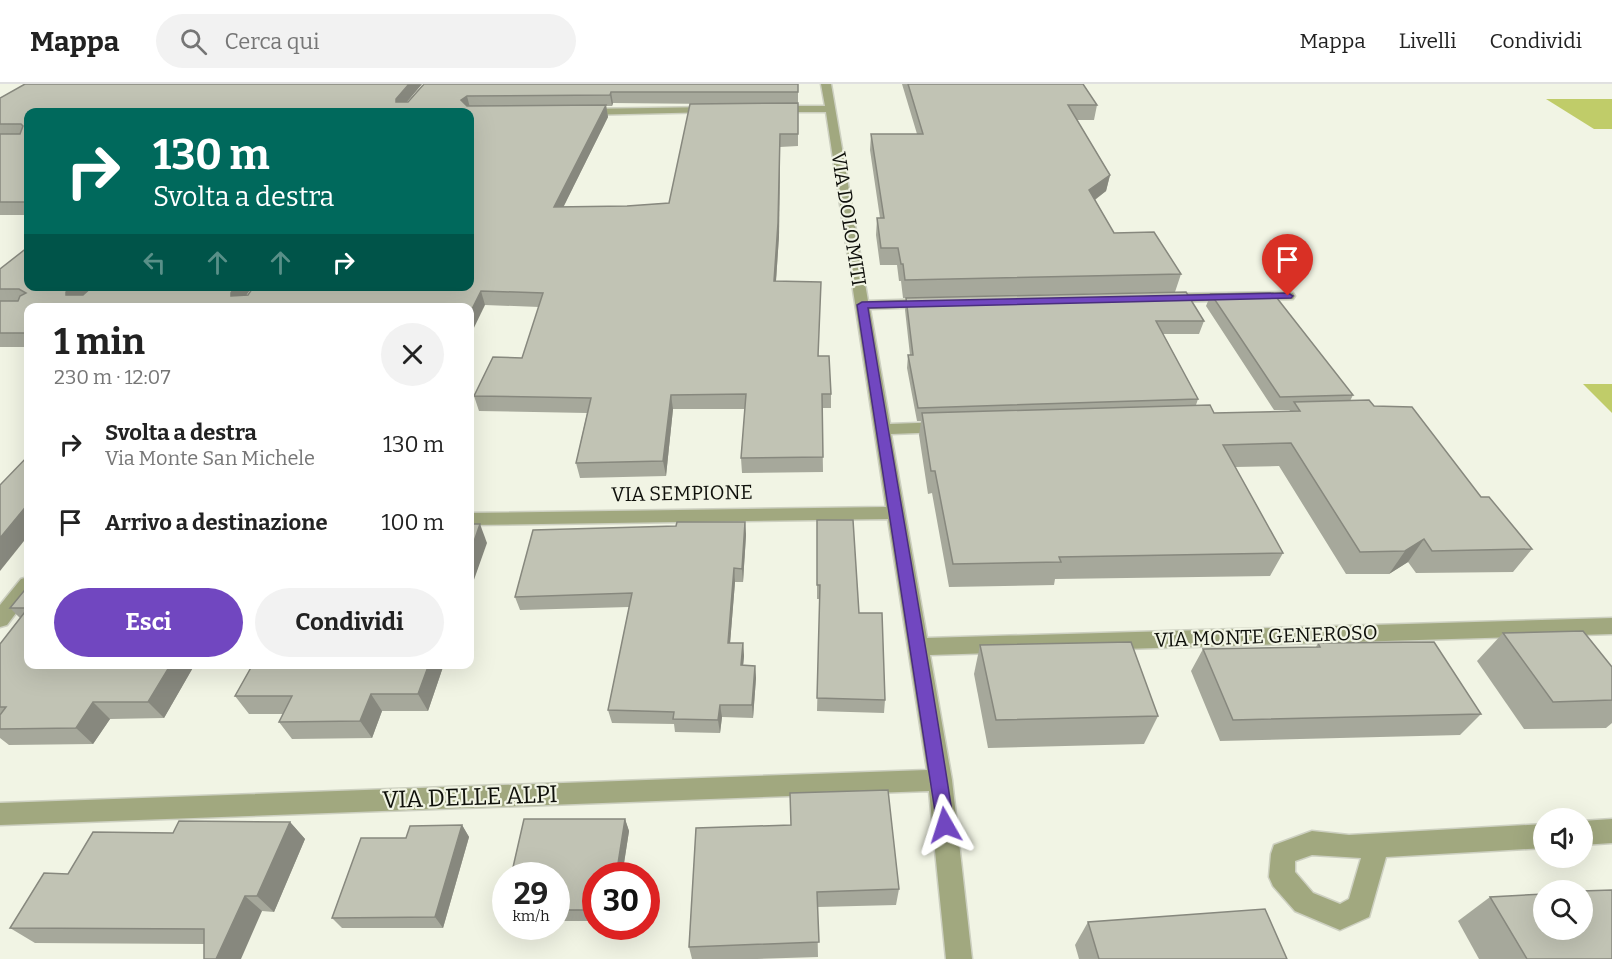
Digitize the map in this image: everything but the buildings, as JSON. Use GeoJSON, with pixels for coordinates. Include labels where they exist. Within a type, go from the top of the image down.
{"type":"FeatureCollection","features":[{"type":"Feature","properties":{"kind":"street","name":"VIA DOLOMITI"},"geometry":{"type":"LineString","coordinates":[[826,84],[940,780],[959,959]]}},
{"type":"Feature","properties":{"kind":"street"},"geometry":{"type":"LineString","coordinates":[[759,110],[831,109]]}},
{"type":"Feature","properties":{"kind":"street"},"geometry":{"type":"LineString","coordinates":[[574,112],[724,110]]}},
{"type":"Feature","properties":{"kind":"street"},"geometry":{"type":"LineString","coordinates":[[1158,299],[1288,296]]}},
{"type":"Feature","properties":{"kind":"street"},"geometry":{"type":"LineString","coordinates":[[862,305],[945,303]]}},
{"type":"Feature","properties":{"kind":"street"},"geometry":{"type":"LineString","coordinates":[[882,429],[966,426]]}},
{"type":"Feature","properties":{"kind":"street","name":"VIA SEMPIONE"},"geometry":{"type":"LineString","coordinates":[[474,519],[895,513]]}},
{"type":"Feature","properties":{"kind":"street"},"geometry":{"type":"LineString","coordinates":[[0,619],[24,589]]}},
{"type":"Feature","properties":{"kind":"street","name":"VIA MONTE GENEROSO"},"geometry":{"type":"LineString","coordinates":[[919,647],[1612,626]]}},
{"type":"Feature","properties":{"kind":"street","name":"VIA DELLE ALPI"},"geometry":{"type":"LineString","coordinates":[[0,814],[940,780]]}},
{"type":"Feature","properties":{"kind":"street"},"geometry":{"type":"LineString","coordinates":[[1593,832],[1612,831]]}},
{"type":"Feature","properties":{"kind":"street"},"geometry":{"type":"LineString","coordinates":[[1377,846],[1533,837]]}},
{"type":"Feature","properties":{"kind":"green space"},"geometry":{"type":"Polygon","coordinates":[[[1546,99],[1612,99],[1612,129],[1594,129],[1546,99]]]}},
{"type":"Feature","properties":{"kind":"green space"},"geometry":{"type":"Polygon","coordinates":[[[1583,384],[1612,384],[1612,413],[1583,384]]]}},
{"type":"Feature","properties":{"kind":"route"},"geometry":{"type":"LineString","coordinates":[[945,825],[919,647],[862,305],[1288,296]]}}]}
